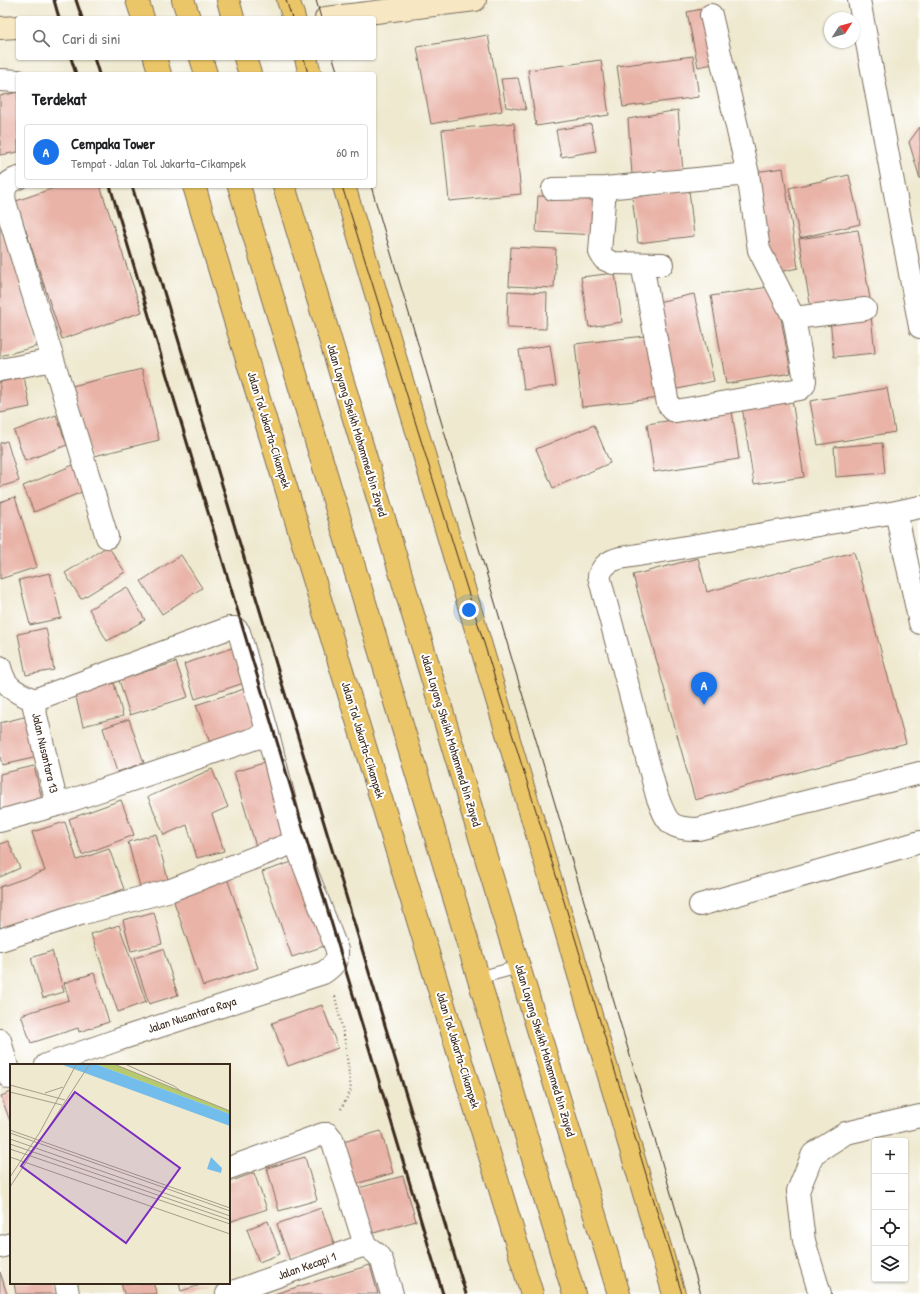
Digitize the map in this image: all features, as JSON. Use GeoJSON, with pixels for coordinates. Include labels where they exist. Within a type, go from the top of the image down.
{"type":"FeatureCollection","features":[{"type":"Feature","properties":{"kind":"highway"},"geometry":{"type":"LineString","coordinates":[[137,0],[142,16]]}},
{"type":"Feature","properties":{"kind":"highway"},"geometry":{"type":"LineString","coordinates":[[183,0],[188,16]]}},
{"type":"Feature","properties":{"kind":"highway"},"geometry":{"type":"LineString","coordinates":[[228,0],[232,16]]}},
{"type":"Feature","properties":{"kind":"highway"},"geometry":{"type":"LineString","coordinates":[[288,0],[293,16]]}},
{"type":"Feature","properties":{"kind":"highway"},"geometry":{"type":"LineString","coordinates":[[156,60],[159,72]]}},
{"type":"Feature","properties":{"kind":"highway"},"geometry":{"type":"LineString","coordinates":[[202,60],[205,72]]}},
{"type":"Feature","properties":{"kind":"highway"},"geometry":{"type":"LineString","coordinates":[[246,60],[249,72]]}},
{"type":"Feature","properties":{"kind":"highway"},"geometry":{"type":"LineString","coordinates":[[306,60],[310,72]]}},
{"type":"Feature","properties":{"kind":"highway","name":"Jalan Tol Jakarta–Cikampek"},"geometry":{"type":"LineString","coordinates":[[195,188],[532,1294]]}},
{"type":"Feature","properties":{"kind":"highway"},"geometry":{"type":"LineString","coordinates":[[240,188],[574,1294]]}},
{"type":"Feature","properties":{"kind":"highway","name":"Jalan Layang Sheikh Mohammed bin Zayed"},"geometry":{"type":"LineString","coordinates":[[285,188],[619,1294]]}},
{"type":"Feature","properties":{"kind":"highway"},"geometry":{"type":"LineString","coordinates":[[345,188],[674,1294]]}},
{"type":"Feature","properties":{"kind":"main road"},"geometry":{"type":"LineString","coordinates":[[343,16],[475,0]]}},
{"type":"Feature","properties":{"kind":"main road"},"geometry":{"type":"LineString","coordinates":[[0,28],[16,27]]}},
{"type":"Feature","properties":{"kind":"street"},"geometry":{"type":"LineString","coordinates":[[858,0],[920,327]]}},
{"type":"Feature","properties":{"kind":"street"},"geometry":{"type":"LineString","coordinates":[[605,188],[600,252],[604,259],[613,263],[652,264],[668,404],[672,410],[676,411],[802,388],[805,380],[794,318],[759,250],[748,174],[711,15]]}},
{"type":"Feature","properties":{"kind":"street"},"geometry":{"type":"LineString","coordinates":[[0,80],[16,81]]}},
{"type":"Feature","properties":{"kind":"street"},"geometry":{"type":"LineString","coordinates":[[553,189],[605,188],[748,174]]}},
{"type":"Feature","properties":{"kind":"street"},"geometry":{"type":"LineString","coordinates":[[16,179],[7,183],[4,190],[4,195],[52,360],[107,537]]}},
{"type":"Feature","properties":{"kind":"street"},"geometry":{"type":"LineString","coordinates":[[794,318],[865,309]]}},
{"type":"Feature","properties":{"kind":"street"},"geometry":{"type":"LineString","coordinates":[[0,370],[52,360]]}},
{"type":"Feature","properties":{"kind":"street"},"geometry":{"type":"LineString","coordinates":[[920,507],[620,558],[606,564],[602,568],[599,576],[657,796],[666,819],[673,826],[683,829],[698,829],[920,773]]}},
{"type":"Feature","properties":{"kind":"street"},"geometry":{"type":"LineString","coordinates":[[896,512],[920,623]]}},
{"type":"Feature","properties":{"kind":"street"},"geometry":{"type":"LineString","coordinates":[[0,667],[6,684],[18,694],[34,700],[230,628],[235,628],[239,632],[268,734],[295,842],[337,950],[337,957],[332,966]]}},
{"type":"Feature","properties":{"kind":"street","name":"Jalan Nusantara 13"},"geometry":{"type":"LineString","coordinates":[[34,700],[34,707],[57,805]]}},
{"type":"Feature","properties":{"kind":"street"},"geometry":{"type":"LineString","coordinates":[[0,821],[57,805],[268,734]]}},
{"type":"Feature","properties":{"kind":"street"},"geometry":{"type":"LineString","coordinates":[[0,940],[80,914],[171,890],[295,842]]}},
{"type":"Feature","properties":{"kind":"street"},"geometry":{"type":"LineString","coordinates":[[700,905],[920,842]]}},
{"type":"Feature","properties":{"kind":"street","name":"Jalan Nusantara Raya"},"geometry":{"type":"LineString","coordinates":[[49,1064],[120,1039],[323,973],[332,966]]}},
{"type":"Feature","properties":{"kind":"street"},"geometry":{"type":"LineString","coordinates":[[0,1040],[7,1079]]}},
{"type":"Feature","properties":{"kind":"street"},"geometry":{"type":"LineString","coordinates":[[820,1294],[804,1241],[798,1191],[813,1154],[846,1134],[920,1116]]}},
{"type":"Feature","properties":{"kind":"street"},"geometry":{"type":"LineString","coordinates":[[230,1168],[326,1134],[332,1139],[366,1245],[377,1254],[382,1261],[392,1294]]}},
{"type":"Feature","properties":{"kind":"street"},"geometry":{"type":"LineString","coordinates":[[0,1247],[10,1244]]}},
{"type":"Feature","properties":{"kind":"street","name":"Jalan Kecapi 1"},"geometry":{"type":"LineString","coordinates":[[227,1294],[366,1245]]}},
{"type":"Feature","properties":{"kind":"street"},"geometry":{"type":"LineString","coordinates":[[66,1284],[68,1294]]}},
{"type":"Feature","properties":{"kind":"lane"},"geometry":{"type":"LineString","coordinates":[[478,978],[519,967]]}},
{"type":"Feature","properties":{"kind":"path"},"geometry":{"type":"LineString","coordinates":[[326,1134],[351,1090],[345,1041],[332,966]]}},
{"type":"Feature","properties":{"kind":"building"},"geometry":{"type":"Polygon","coordinates":[[[707,8],[718,63],[698,67],[687,12],[707,8]]]}},
{"type":"Feature","properties":{"kind":"building"},"geometry":{"type":"Polygon","coordinates":[[[488,35],[502,111],[431,124],[417,47],[488,35]]]}},
{"type":"Feature","properties":{"kind":"building"},"geometry":{"type":"Polygon","coordinates":[[[693,56],[699,97],[623,107],[617,66],[693,56]]]}},
{"type":"Feature","properties":{"kind":"building"},"geometry":{"type":"Polygon","coordinates":[[[601,60],[609,115],[536,126],[528,70],[601,60]]]}},
{"type":"Feature","properties":{"kind":"building"},"geometry":{"type":"Polygon","coordinates":[[[518,78],[526,110],[506,107],[501,79],[518,78]]]}},
{"type":"Feature","properties":{"kind":"building"},"geometry":{"type":"Polygon","coordinates":[[[16,92],[16,152],[0,155],[0,96],[16,92]]]}},
{"type":"Feature","properties":{"kind":"building"},"geometry":{"type":"Polygon","coordinates":[[[678,110],[683,172],[632,175],[628,119],[678,110]]]}},
{"type":"Feature","properties":{"kind":"building"},"geometry":{"type":"Polygon","coordinates":[[[514,123],[521,194],[449,201],[442,130],[514,123]]]}},
{"type":"Feature","properties":{"kind":"building"},"geometry":{"type":"Polygon","coordinates":[[[591,124],[596,151],[561,157],[556,130],[591,124]]]}},
{"type":"Feature","properties":{"kind":"building"},"geometry":{"type":"Polygon","coordinates":[[[920,127],[920,179],[909,142],[920,127]]]}},
{"type":"Feature","properties":{"kind":"building"},"geometry":{"type":"Polygon","coordinates":[[[783,168],[798,268],[774,273],[755,172],[783,168]]]}},
{"type":"Feature","properties":{"kind":"building"},"geometry":{"type":"Polygon","coordinates":[[[849,175],[860,224],[800,238],[789,188],[849,175]]]}},
{"type":"Feature","properties":{"kind":"building"},"geometry":{"type":"Polygon","coordinates":[[[54,188],[101,188],[142,312],[62,339],[16,201],[54,188]]]}},
{"type":"Feature","properties":{"kind":"building"},"geometry":{"type":"Polygon","coordinates":[[[689,190],[694,236],[638,243],[632,197],[689,190]]]}},
{"type":"Feature","properties":{"kind":"building"},"geometry":{"type":"Polygon","coordinates":[[[538,196],[600,199],[598,235],[536,232],[538,196]]]}},
{"type":"Feature","properties":{"kind":"building"},"geometry":{"type":"Polygon","coordinates":[[[0,215],[38,346],[0,356],[0,215]]]}},
{"type":"Feature","properties":{"kind":"building"},"geometry":{"type":"Polygon","coordinates":[[[858,230],[870,299],[811,309],[799,239],[858,230]]]}},
{"type":"Feature","properties":{"kind":"building"},"geometry":{"type":"Polygon","coordinates":[[[511,247],[556,249],[554,288],[509,286],[511,247]]]}},
{"type":"Feature","properties":{"kind":"building"},"geometry":{"type":"Polygon","coordinates":[[[615,273],[622,322],[589,327],[581,277],[615,273]]]}},
{"type":"Feature","properties":{"kind":"building"},"geometry":{"type":"Polygon","coordinates":[[[775,286],[791,373],[726,384],[711,296],[775,286]]]}},
{"type":"Feature","properties":{"kind":"building"},"geometry":{"type":"Polygon","coordinates":[[[508,291],[547,293],[546,329],[507,328],[508,291]]]}},
{"type":"Feature","properties":{"kind":"building"},"geometry":{"type":"Polygon","coordinates":[[[694,294],[714,381],[673,390],[653,303],[694,294]]]}},
{"type":"Feature","properties":{"kind":"building"},"geometry":{"type":"Polygon","coordinates":[[[871,316],[875,353],[834,357],[830,320],[871,316]]]}},
{"type":"Feature","properties":{"kind":"building"},"geometry":{"type":"Polygon","coordinates":[[[653,335],[660,398],[582,407],[575,344],[653,335]]]}},
{"type":"Feature","properties":{"kind":"building"},"geometry":{"type":"Polygon","coordinates":[[[550,345],[556,386],[524,390],[519,350],[550,345]]]}},
{"type":"Feature","properties":{"kind":"building"},"geometry":{"type":"Polygon","coordinates":[[[142,369],[159,440],[90,457],[72,386],[142,369]]]}},
{"type":"Feature","properties":{"kind":"building"},"geometry":{"type":"Polygon","coordinates":[[[24,377],[30,407],[0,413],[0,382],[24,377]]]}},
{"type":"Feature","properties":{"kind":"building"},"geometry":{"type":"Polygon","coordinates":[[[887,388],[895,432],[818,445],[810,401],[887,388]]]}},
{"type":"Feature","properties":{"kind":"building"},"geometry":{"type":"Polygon","coordinates":[[[791,393],[804,477],[754,484],[741,400],[791,393]]]}},
{"type":"Feature","properties":{"kind":"building"},"geometry":{"type":"Polygon","coordinates":[[[732,411],[739,459],[654,472],[647,424],[732,411]]]}},
{"type":"Feature","properties":{"kind":"building"},"geometry":{"type":"Polygon","coordinates":[[[56,415],[67,445],[25,461],[14,431],[56,415]]]}},
{"type":"Feature","properties":{"kind":"building"},"geometry":{"type":"Polygon","coordinates":[[[594,425],[610,463],[553,488],[536,449],[594,425]]]}},
{"type":"Feature","properties":{"kind":"building"},"geometry":{"type":"Polygon","coordinates":[[[7,441],[19,481],[0,487],[0,443],[7,441]]]}},
{"type":"Feature","properties":{"kind":"building"},"geometry":{"type":"Polygon","coordinates":[[[882,443],[885,473],[836,477],[834,447],[882,443]]]}},
{"type":"Feature","properties":{"kind":"building"},"geometry":{"type":"Polygon","coordinates":[[[78,463],[89,489],[34,512],[23,486],[78,463]]]}},
{"type":"Feature","properties":{"kind":"building"},"geometry":{"type":"Polygon","coordinates":[[[15,497],[37,567],[0,579],[0,502],[15,497]]]}},
{"type":"Feature","properties":{"kind":"building"},"geometry":{"type":"Polygon","coordinates":[[[108,546],[125,572],[81,599],[65,573],[108,546]]]}},
{"type":"Feature","properties":{"kind":"building"},"geometry":{"type":"Polygon","coordinates":[[[854,552],[906,743],[695,800],[633,575],[698,558],[707,592],[854,552]]]}},
{"type":"Feature","properties":{"kind":"building"},"geometry":{"type":"Polygon","coordinates":[[[181,555],[202,588],[162,614],[141,581],[181,555]]]}},
{"type":"Feature","properties":{"kind":"building"},"geometry":{"type":"Polygon","coordinates":[[[50,573],[61,618],[30,625],[19,580],[50,573]]]}},
{"type":"Feature","properties":{"kind":"building"},"geometry":{"type":"Polygon","coordinates":[[[127,587],[145,620],[107,641],[89,609],[127,587]]]}},
{"type":"Feature","properties":{"kind":"building"},"geometry":{"type":"Polygon","coordinates":[[[46,628],[54,670],[26,675],[18,634],[46,628]]]}},
{"type":"Feature","properties":{"kind":"building"},"geometry":{"type":"Polygon","coordinates":[[[232,648],[244,683],[195,699],[184,664],[232,648]]]}},
{"type":"Feature","properties":{"kind":"building"},"geometry":{"type":"Polygon","coordinates":[[[176,662],[188,697],[130,715],[119,680],[176,662]]]}},
{"type":"Feature","properties":{"kind":"building"},"geometry":{"type":"Polygon","coordinates":[[[114,683],[123,716],[83,726],[75,693],[114,683]]]}},
{"type":"Feature","properties":{"kind":"building"},"geometry":{"type":"Polygon","coordinates":[[[247,688],[260,726],[210,743],[196,705],[247,688]]]}},
{"type":"Feature","properties":{"kind":"building"},"geometry":{"type":"Polygon","coordinates":[[[28,716],[38,757],[2,765],[0,756],[0,723],[28,716]]]}},
{"type":"Feature","properties":{"kind":"building"},"geometry":{"type":"Polygon","coordinates":[[[129,719],[144,763],[117,772],[103,728],[129,719]]]}},
{"type":"Feature","properties":{"kind":"building"},"geometry":{"type":"Polygon","coordinates":[[[270,761],[293,840],[257,850],[234,772],[270,761]]]}},
{"type":"Feature","properties":{"kind":"building"},"geometry":{"type":"Polygon","coordinates":[[[34,766],[44,808],[0,819],[0,774],[34,766]]]}},
{"type":"Feature","properties":{"kind":"building"},"geometry":{"type":"Polygon","coordinates":[[[212,769],[228,807],[212,814],[224,851],[197,858],[187,825],[164,835],[148,797],[212,769]]]}},
{"type":"Feature","properties":{"kind":"building"},"geometry":{"type":"Polygon","coordinates":[[[121,800],[134,835],[82,855],[69,819],[121,800]]]}},
{"type":"Feature","properties":{"kind":"building"},"geometry":{"type":"Polygon","coordinates":[[[65,822],[77,860],[109,849],[124,889],[0,932],[0,887],[45,871],[32,832],[65,822]]]}},
{"type":"Feature","properties":{"kind":"building"},"geometry":{"type":"Polygon","coordinates":[[[156,834],[170,887],[142,894],[128,842],[156,834]]]}},
{"type":"Feature","properties":{"kind":"building"},"geometry":{"type":"Polygon","coordinates":[[[8,841],[20,868],[0,877],[0,844],[8,841]]]}},
{"type":"Feature","properties":{"kind":"building"},"geometry":{"type":"Polygon","coordinates":[[[298,860],[327,945],[292,957],[262,872],[298,860]]]}},
{"type":"Feature","properties":{"kind":"building"},"geometry":{"type":"Polygon","coordinates":[[[227,878],[258,968],[203,986],[172,896],[227,878]]]}},
{"type":"Feature","properties":{"kind":"building"},"geometry":{"type":"Polygon","coordinates":[[[154,912],[162,944],[131,951],[123,920],[154,912]]]}},
{"type":"Feature","properties":{"kind":"building"},"geometry":{"type":"Polygon","coordinates":[[[119,925],[146,1002],[118,1012],[91,934],[119,925]]]}},
{"type":"Feature","properties":{"kind":"building"},"geometry":{"type":"Polygon","coordinates":[[[163,949],[178,995],[149,1004],[134,958],[163,949]]]}},
{"type":"Feature","properties":{"kind":"building"},"geometry":{"type":"Polygon","coordinates":[[[52,951],[64,992],[43,998],[31,958],[52,951]]]}},
{"type":"Feature","properties":{"kind":"building"},"geometry":{"type":"Polygon","coordinates":[[[94,973],[109,1022],[79,1032],[78,1028],[31,1043],[21,1015],[69,1000],[64,983],[94,973]]]}},
{"type":"Feature","properties":{"kind":"building"},"geometry":{"type":"Polygon","coordinates":[[[322,1005],[338,1048],[288,1066],[272,1023],[322,1005]]]}},
{"type":"Feature","properties":{"kind":"building"},"geometry":{"type":"Polygon","coordinates":[[[10,1092],[10,1121],[1,1096],[10,1092]]]}},
{"type":"Feature","properties":{"kind":"building"},"geometry":{"type":"Polygon","coordinates":[[[381,1131],[393,1173],[352,1185],[340,1143],[381,1131]]]}},
{"type":"Feature","properties":{"kind":"building"},"geometry":{"type":"Polygon","coordinates":[[[305,1157],[317,1200],[279,1211],[267,1168],[305,1157]]]}},
{"type":"Feature","properties":{"kind":"building"},"geometry":{"type":"Polygon","coordinates":[[[254,1173],[267,1209],[230,1222],[230,1182],[254,1173]]]}},
{"type":"Feature","properties":{"kind":"building"},"geometry":{"type":"Polygon","coordinates":[[[403,1176],[416,1221],[363,1236],[351,1190],[403,1176]]]}},
{"type":"Feature","properties":{"kind":"building"},"geometry":{"type":"Polygon","coordinates":[[[321,1208],[335,1246],[290,1261],[277,1224],[321,1208]]]}},
{"type":"Feature","properties":{"kind":"building"},"geometry":{"type":"Polygon","coordinates":[[[268,1221],[280,1254],[259,1262],[247,1229],[268,1221]]]}},
{"type":"Feature","properties":{"kind":"building"},"geometry":{"type":"Polygon","coordinates":[[[370,1265],[378,1294],[274,1294],[370,1265]]]}},
{"type":"Feature","properties":{"kind":"building"},"geometry":{"type":"Polygon","coordinates":[[[0,1272],[7,1294],[0,1294],[0,1272]]]}},
{"type":"Feature","properties":{"kind":"building"},"geometry":{"type":"Polygon","coordinates":[[[14,1284],[55,1284],[58,1294],[16,1294],[14,1284]]]}},
{"type":"Feature","properties":{"kind":"building"},"geometry":{"type":"Polygon","coordinates":[[[121,1284],[153,1284],[157,1294],[124,1294],[121,1284]]]}},
{"type":"Feature","properties":{"kind":"building"},"geometry":{"type":"Polygon","coordinates":[[[179,1284],[204,1284],[181,1291],[179,1284]]]}},
{"type":"Feature","properties":{"kind":"tram line"},"geometry":{"type":"LineString","coordinates":[[286,0],[291,16]]}},
{"type":"Feature","properties":{"kind":"tram line"},"geometry":{"type":"LineString","coordinates":[[316,0],[320,16]]}},
{"type":"Feature","properties":{"kind":"tram line"},"geometry":{"type":"LineString","coordinates":[[304,60],[308,72]]}},
{"type":"Feature","properties":{"kind":"tram line"},"geometry":{"type":"LineString","coordinates":[[334,60],[337,72]]}},
{"type":"Feature","properties":{"kind":"tram line"},"geometry":{"type":"LineString","coordinates":[[343,188],[560,888],[682,1294]]}},
{"type":"Feature","properties":{"kind":"tram line"},"geometry":{"type":"LineString","coordinates":[[372,188],[701,1294]]}},
{"type":"Feature","properties":{"kind":"railway"},"geometry":{"type":"LineString","coordinates":[[54,0],[58,16]]}},
{"type":"Feature","properties":{"kind":"railway"},"geometry":{"type":"LineString","coordinates":[[76,0],[81,16]]}},
{"type":"Feature","properties":{"kind":"railway"},"geometry":{"type":"LineString","coordinates":[[72,60],[75,72]]}},
{"type":"Feature","properties":{"kind":"railway"},"geometry":{"type":"LineString","coordinates":[[95,60],[98,72]]}},
{"type":"Feature","properties":{"kind":"railway"},"geometry":{"type":"LineString","coordinates":[[111,188],[443,1294]]}},
{"type":"Feature","properties":{"kind":"railway"},"geometry":{"type":"LineString","coordinates":[[133,188],[466,1294]]}},
{"type":"Feature","properties":{"kind":"place","name":"Cempaka Tower"},"geometry":{"type":"Point","coordinates":[704,705]}}]}
